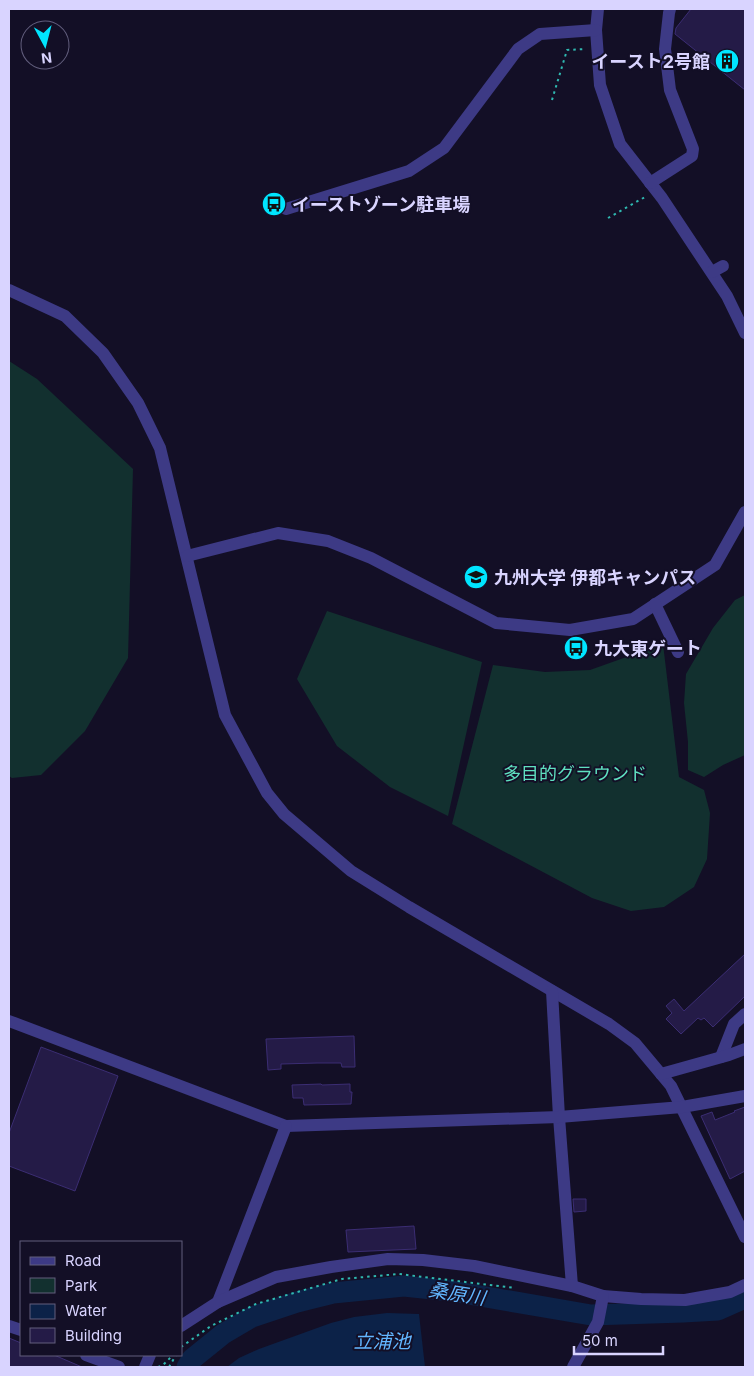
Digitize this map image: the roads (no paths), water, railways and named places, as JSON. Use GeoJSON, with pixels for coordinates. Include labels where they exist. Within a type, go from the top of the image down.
{"type":"FeatureCollection","features":[{"type":"Feature","properties":{"kind":"street"},"geometry":{"type":"LineString","coordinates":[[598,9],[596,30],[600,86],[620,144],[717,269],[727,296],[745,333]]}},
{"type":"Feature","properties":{"kind":"street"},"geometry":{"type":"LineString","coordinates":[[653,187],[692,156],[693,149],[670,90],[665,49],[670,9]]}},
{"type":"Feature","properties":{"kind":"street"},"geometry":{"type":"LineString","coordinates":[[286,209],[409,171],[444,148],[518,49],[540,34],[596,30]]}},
{"type":"Feature","properties":{"kind":"street"},"geometry":{"type":"LineString","coordinates":[[9,290],[65,316],[103,353],[138,403],[160,448],[225,715],[267,793],[284,814],[351,871],[609,1024],[636,1043],[671,1086],[745,1237]]}},
{"type":"Feature","properties":{"kind":"street"},"geometry":{"type":"LineString","coordinates":[[187,556],[278,533],[328,540],[371,558],[496,623],[570,630],[633,619],[715,565],[745,512]]}},
{"type":"Feature","properties":{"kind":"street"},"geometry":{"type":"LineString","coordinates":[[656,604],[678,652]]}},
{"type":"Feature","properties":{"kind":"street"},"geometry":{"type":"LineString","coordinates":[[552,990],[559,1117],[572,1286]]}},
{"type":"Feature","properties":{"kind":"street"},"geometry":{"type":"LineString","coordinates":[[721,1057],[734,1024],[745,1014]]}},
{"type":"Feature","properties":{"kind":"street"},"geometry":{"type":"LineString","coordinates":[[9,1021],[286,1126],[559,1117],[682,1107],[745,1096]]}},
{"type":"Feature","properties":{"kind":"street"},"geometry":{"type":"LineString","coordinates":[[662,1074],[745,1049]]}},
{"type":"Feature","properties":{"kind":"street"},"geometry":{"type":"LineString","coordinates":[[218,1302],[286,1126]]}},
{"type":"Feature","properties":{"kind":"street"},"geometry":{"type":"LineString","coordinates":[[182,1325],[218,1302],[276,1277],[388,1259],[423,1260],[474,1266],[572,1286],[603,1296],[641,1299],[685,1300],[730,1292],[745,1285]]}},
{"type":"Feature","properties":{"kind":"street"},"geometry":{"type":"LineString","coordinates":[[573,1367],[598,1322],[603,1296]]}},
{"type":"Feature","properties":{"kind":"street"},"geometry":{"type":"LineString","coordinates":[[89,1356],[119,1367]]}},
{"type":"Feature","properties":{"kind":"water","name":"立浦池"},"geometry":{"type":"Polygon","coordinates":[[[387,1313],[419,1314],[425,1367],[227,1367],[239,1358],[259,1349],[331,1323],[354,1317],[387,1313]]]}},
{"type":"Feature","properties":{"kind":"waterway","name":"桑原川"},"geometry":{"type":"LineString","coordinates":[[187,1367],[192,1359],[223,1334],[252,1317],[297,1302],[333,1293],[404,1286],[451,1291],[591,1315],[718,1310],[745,1298]]}},
{"type":"Feature","properties":{"kind":"place","name":"イースト2号館"},"geometry":{"type":"Point","coordinates":[727,61]}},
{"type":"Feature","properties":{"kind":"place","name":"イーストゾーン駐車場"},"geometry":{"type":"Point","coordinates":[274,204]}},
{"type":"Feature","properties":{"kind":"place","name":"九州大学 伊都キャンパス"},"geometry":{"type":"Point","coordinates":[476,577]}},
{"type":"Feature","properties":{"kind":"place","name":"九大東ゲート"},"geometry":{"type":"Point","coordinates":[576,648]}},
{"type":"Feature","properties":{"kind":"park label","name":"多目的グラウンド"},"geometry":{"type":"Point","coordinates":[575,773]}}]}
